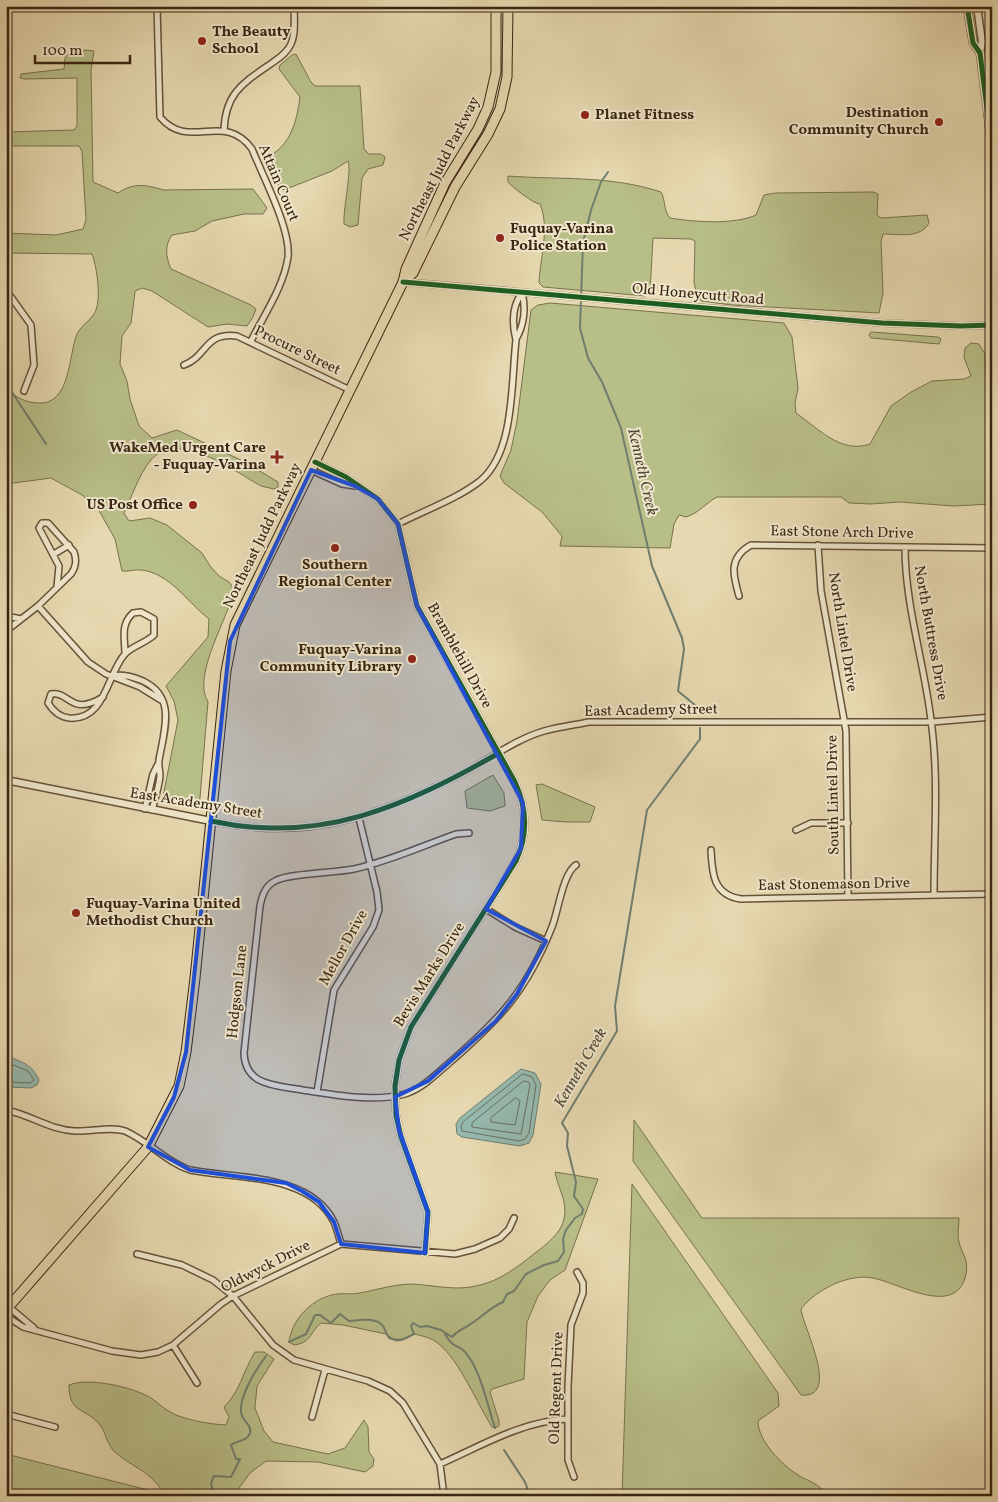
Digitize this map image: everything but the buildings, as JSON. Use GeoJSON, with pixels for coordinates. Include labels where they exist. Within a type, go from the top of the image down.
{"type":"FeatureCollection","features":[{"type":"Feature","properties":{"kind":"highway","name":"Northeast Judd Parkway"},"geometry":{"type":"LineString","coordinates":[[7,1311],[148,1147],[174,1097],[186,1052],[226,670],[233,633],[240,613],[403,282],[406,269],[445,183],[484,118],[496,72],[496,6]]}},
{"type":"Feature","properties":{"kind":"highway","name":"Northeast Judd Parkway"},"geometry":{"type":"LineString","coordinates":[[403,282],[413,273],[455,187],[495,122],[505,89],[508,6]]}},
{"type":"Feature","properties":{"kind":"highway"},"geometry":{"type":"LineString","coordinates":[[481,145],[487,126],[484,118]]}},
{"type":"Feature","properties":{"kind":"street","name":"Attain Court"},"geometry":{"type":"LineString","coordinates":[[157,6],[160,117],[168,127],[179,132],[224,131],[237,134],[252,149],[288,242],[288,258],[283,277],[251,341]]}},
{"type":"Feature","properties":{"kind":"street"},"geometry":{"type":"LineString","coordinates":[[224,131],[225,111],[231,97],[241,86],[286,52],[290,46],[294,32],[294,6]]}},
{"type":"Feature","properties":{"kind":"street"},"geometry":{"type":"LineString","coordinates":[[967,6],[973,43],[980,53]]}},
{"type":"Feature","properties":{"kind":"street"},"geometry":{"type":"LineString","coordinates":[[977,6],[982,42],[980,53],[992,148]]}},
{"type":"Feature","properties":{"kind":"street"},"geometry":{"type":"LineString","coordinates":[[984,77],[992,75]]}},
{"type":"Feature","properties":{"kind":"street","name":"Old Honeycutt Road"},"geometry":{"type":"LineString","coordinates":[[403,282],[882,323],[961,326],[992,324]]}},
{"type":"Feature","properties":{"kind":"street"},"geometry":{"type":"LineString","coordinates":[[6,290],[31,325],[34,365],[24,391]]}},
{"type":"Feature","properties":{"kind":"street"},"geometry":{"type":"LineString","coordinates":[[516,340],[522,329],[525,302],[522,293]]}},
{"type":"Feature","properties":{"kind":"street"},"geometry":{"type":"LineString","coordinates":[[398,524],[467,489],[479,481],[495,465],[506,434],[516,340],[513,328],[516,301],[522,293]]}},
{"type":"Feature","properties":{"kind":"street","name":"Procure Street"},"geometry":{"type":"LineString","coordinates":[[184,365],[198,356],[208,343],[221,336],[237,336],[251,341],[350,390]]}},
{"type":"Feature","properties":{"kind":"street","name":"Bramblehill Drive"},"geometry":{"type":"LineString","coordinates":[[313,466],[342,484],[355,486]]}},
{"type":"Feature","properties":{"kind":"street","name":"Bramblehill Drive"},"geometry":{"type":"LineString","coordinates":[[313,466],[346,478],[355,486],[378,499],[398,524],[417,606],[499,753]]}},
{"type":"Feature","properties":{"kind":"street"},"geometry":{"type":"LineString","coordinates":[[6,631],[38,606],[71,574],[76,564],[74,552],[48,523],[42,523],[39,528],[54,554],[60,572],[57,586]]}},
{"type":"Feature","properties":{"kind":"street","name":"East Stone Arch Drive"},"geometry":{"type":"LineString","coordinates":[[739,596],[733,568],[740,553],[745,548],[759,544],[991,548]]}},
{"type":"Feature","properties":{"kind":"street","name":"North Lintel Drive"},"geometry":{"type":"LineString","coordinates":[[818,545],[821,590],[845,722]]}},
{"type":"Feature","properties":{"kind":"street"},"geometry":{"type":"LineString","coordinates":[[54,554],[69,546]]}},
{"type":"Feature","properties":{"kind":"street","name":"North Buttress Drive"},"geometry":{"type":"LineString","coordinates":[[905,547],[907,581],[932,722],[934,756],[934,895]]}},
{"type":"Feature","properties":{"kind":"street"},"geometry":{"type":"LineString","coordinates":[[991,548],[992,560]]}},
{"type":"Feature","properties":{"kind":"street"},"geometry":{"type":"LineString","coordinates":[[38,606],[88,662],[106,674],[161,700],[167,717],[158,764],[153,774],[149,809]]}},
{"type":"Feature","properties":{"kind":"street"},"geometry":{"type":"LineString","coordinates":[[103,697],[95,702],[74,704],[56,693],[50,694],[48,703],[60,716],[71,718],[85,715],[97,706],[103,697],[125,654],[124,626],[127,618],[133,613],[148,614],[154,619],[154,635],[147,642],[125,654]]}},
{"type":"Feature","properties":{"kind":"street"},"geometry":{"type":"LineString","coordinates":[[6,616],[21,619]]}},
{"type":"Feature","properties":{"kind":"street","name":"East Academy Street"},"geometry":{"type":"LineString","coordinates":[[6,780],[243,827],[282,828],[322,825],[359,818],[421,795],[543,731],[589,722],[932,722],[992,716]]}},
{"type":"Feature","properties":{"kind":"street","name":"South Lintel Drive"},"geometry":{"type":"LineString","coordinates":[[845,722],[848,897]]}},
{"type":"Feature","properties":{"kind":"street","name":"Bevis Marks Drive"},"geometry":{"type":"LineString","coordinates":[[425,1253],[428,1212],[399,1130],[395,1096],[399,1060],[411,1027],[516,861],[524,833],[524,811],[521,795],[499,753]]}},
{"type":"Feature","properties":{"kind":"street","name":"Mellor Drive"},"geometry":{"type":"LineString","coordinates":[[317,1092],[334,990],[378,916],[378,898],[359,818]]}},
{"type":"Feature","properties":{"kind":"street"},"geometry":{"type":"LineString","coordinates":[[796,830],[811,823],[848,823]]}},
{"type":"Feature","properties":{"kind":"street","name":"Hodgson Lane"},"geometry":{"type":"LineString","coordinates":[[470,833],[456,834],[415,851],[341,872],[280,878],[267,887],[261,900],[245,1046],[246,1064],[250,1073],[262,1083],[346,1096],[395,1096],[417,1090],[496,1021],[518,994],[546,941],[558,908],[567,874],[576,865]]}},
{"type":"Feature","properties":{"kind":"street","name":"East Stonemason Drive"},"geometry":{"type":"LineString","coordinates":[[711,850],[715,881],[728,896],[741,899],[992,894]]}},
{"type":"Feature","properties":{"kind":"street"},"geometry":{"type":"LineString","coordinates":[[486,909],[515,927],[546,941]]}},
{"type":"Feature","properties":{"kind":"street"},"geometry":{"type":"LineString","coordinates":[[6,1110],[20,1113],[54,1129],[76,1131],[122,1130],[134,1135],[148,1147],[190,1170],[286,1183],[319,1202],[334,1222],[341,1244]]}},
{"type":"Feature","properties":{"kind":"street","name":"Oldwyck Drive"},"geometry":{"type":"LineString","coordinates":[[7,1311],[23,1327],[34,1328],[125,1354],[141,1355],[158,1352],[173,1345],[221,1304],[234,1296],[341,1244],[382,1246],[425,1253],[455,1254],[476,1249],[500,1238],[509,1229],[514,1218]]}},
{"type":"Feature","properties":{"kind":"street"},"geometry":{"type":"LineString","coordinates":[[137,1254],[164,1259],[196,1270],[234,1296],[273,1345],[286,1356],[325,1370],[368,1381],[390,1391],[403,1403],[440,1464],[444,1496]]}},
{"type":"Feature","properties":{"kind":"street","name":"Old Regent Drive"},"geometry":{"type":"LineString","coordinates":[[574,1477],[568,1460],[568,1419],[571,1325],[583,1294],[583,1283],[577,1272]]}},
{"type":"Feature","properties":{"kind":"street","name":"Oldwyck Drive"},"geometry":{"type":"LineString","coordinates":[[7,1311],[34,1328]]}},
{"type":"Feature","properties":{"kind":"street"},"geometry":{"type":"LineString","coordinates":[[173,1345],[198,1383]]}},
{"type":"Feature","properties":{"kind":"street"},"geometry":{"type":"LineString","coordinates":[[312,1417],[325,1370]]}},
{"type":"Feature","properties":{"kind":"street"},"geometry":{"type":"LineString","coordinates":[[6,1414],[55,1427]]}},
{"type":"Feature","properties":{"kind":"street"},"geometry":{"type":"LineString","coordinates":[[440,1464],[522,1428],[545,1420],[568,1419]]}},
{"type":"Feature","properties":{"kind":"highlighted area"},"geometry":{"type":"Polygon","coordinates":[[[311,470],[355,486],[378,499],[398,524],[417,606],[523,803],[521,848],[486,909],[546,941],[517,994],[496,1021],[428,1081],[395,1097],[399,1130],[428,1212],[425,1253],[341,1244],[334,1222],[319,1202],[302,1191],[286,1183],[190,1170],[148,1147],[174,1097],[186,1052],[230,641],[311,470]]]}},
{"type":"Feature","properties":{"kind":"green space"},"geometry":{"type":"Polygon","coordinates":[[[86,50],[94,51],[91,70],[93,182],[118,193],[129,187],[140,185],[164,190],[253,189],[267,208],[263,214],[244,214],[212,221],[195,231],[172,235],[167,247],[167,256],[171,269],[256,309],[247,326],[227,324],[208,327],[152,291],[142,288],[135,291],[131,323],[122,336],[120,364],[127,381],[130,399],[139,426],[152,438],[177,430],[243,461],[278,482],[278,487],[274,489],[261,486],[205,456],[190,450],[175,449],[161,452],[150,461],[139,479],[124,513],[129,521],[150,518],[167,525],[202,553],[210,566],[219,576],[229,582],[234,589],[204,677],[204,691],[208,702],[200,798],[198,806],[195,808],[165,802],[163,797],[178,720],[174,701],[166,686],[208,637],[209,619],[161,577],[141,570],[122,571],[115,539],[97,507],[82,495],[51,478],[6,484],[6,389],[28,402],[48,402],[56,397],[66,378],[77,334],[96,310],[98,290],[97,274],[92,254],[6,253],[6,233],[56,235],[83,229],[86,220],[82,151],[79,146],[6,146],[6,132],[74,130],[77,126],[77,78],[20,78],[21,74],[64,69],[65,58],[69,53],[86,50]]]}},
{"type":"Feature","properties":{"kind":"green space"},"geometry":{"type":"Polygon","coordinates":[[[296,54],[315,86],[360,86],[364,149],[369,154],[381,154],[385,157],[383,165],[368,169],[362,178],[358,225],[350,227],[344,224],[349,173],[348,161],[332,171],[284,190],[279,187],[267,161],[269,156],[277,151],[288,139],[295,123],[300,97],[279,69],[280,65],[296,54]]]}},
{"type":"Feature","properties":{"kind":"green space"},"geometry":{"type":"Polygon","coordinates":[[[508,176],[585,179],[642,187],[661,192],[666,212],[670,218],[690,221],[725,221],[747,218],[756,215],[764,195],[776,193],[873,192],[878,194],[877,215],[881,218],[927,215],[929,223],[915,234],[883,234],[881,241],[883,293],[879,313],[732,305],[701,301],[694,282],[695,241],[691,239],[653,238],[650,292],[645,296],[543,287],[539,283],[544,233],[543,213],[540,204],[528,198],[508,182],[508,176]]]}},
{"type":"Feature","properties":{"kind":"green space"},"geometry":{"type":"Polygon","coordinates":[[[550,303],[784,323],[792,337],[798,388],[795,403],[796,413],[831,438],[849,446],[870,444],[891,406],[911,392],[932,381],[964,379],[971,376],[964,357],[965,348],[971,343],[979,344],[985,354],[986,382],[992,406],[992,504],[953,506],[900,502],[849,503],[841,497],[717,497],[691,515],[686,517],[679,515],[674,524],[670,548],[560,546],[562,536],[542,512],[504,483],[500,476],[511,450],[517,421],[531,310],[538,305],[550,303]]]}},
{"type":"Feature","properties":{"kind":"green space"},"geometry":{"type":"Polygon","coordinates":[[[871,332],[938,337],[941,339],[939,344],[871,338],[869,335],[871,332]]]}},
{"type":"Feature","properties":{"kind":"green space"},"geometry":{"type":"Polygon","coordinates":[[[493,775],[504,793],[505,806],[490,811],[467,808],[465,791],[493,775]]]}},
{"type":"Feature","properties":{"kind":"green space"},"geometry":{"type":"Polygon","coordinates":[[[542,784],[595,807],[590,822],[542,820],[536,785],[542,784]]]}},
{"type":"Feature","properties":{"kind":"green space"},"geometry":{"type":"Polygon","coordinates":[[[634,1120],[702,1218],[959,1218],[958,1239],[967,1264],[966,1274],[960,1287],[951,1294],[939,1296],[926,1295],[884,1281],[864,1277],[843,1281],[815,1295],[801,1309],[817,1360],[818,1386],[813,1393],[801,1395],[633,1161],[634,1120]]]}},
{"type":"Feature","properties":{"kind":"green space"},"geometry":{"type":"Polygon","coordinates":[[[555,1172],[598,1179],[565,1270],[550,1280],[538,1296],[527,1322],[524,1379],[492,1389],[490,1392],[499,1426],[492,1427],[468,1383],[446,1351],[439,1344],[424,1336],[414,1334],[403,1340],[396,1341],[386,1334],[343,1325],[321,1323],[304,1342],[294,1345],[289,1342],[299,1317],[312,1304],[328,1296],[357,1294],[406,1284],[452,1288],[468,1287],[492,1281],[522,1264],[548,1243],[563,1224],[565,1206],[555,1172]]]}},
{"type":"Feature","properties":{"kind":"green space"},"geometry":{"type":"Polygon","coordinates":[[[632,1184],[778,1393],[779,1406],[758,1421],[759,1429],[766,1444],[785,1465],[821,1488],[826,1496],[622,1496],[632,1184]]]}},
{"type":"Feature","properties":{"kind":"green space"},"geometry":{"type":"Polygon","coordinates":[[[255,1352],[264,1352],[274,1359],[257,1386],[255,1408],[264,1431],[273,1442],[328,1454],[345,1448],[364,1420],[368,1427],[369,1452],[374,1459],[373,1466],[365,1472],[318,1462],[266,1461],[250,1473],[233,1496],[6,1496],[6,1454],[164,1494],[148,1475],[112,1449],[95,1419],[75,1406],[70,1395],[69,1385],[87,1382],[122,1387],[151,1398],[176,1415],[201,1422],[226,1425],[229,1417],[224,1407],[238,1388],[255,1352]]]}},
{"type":"Feature","properties":{"kind":"water"},"geometry":{"type":"Polygon","coordinates":[[[6,1056],[30,1067],[39,1080],[37,1085],[31,1088],[6,1087],[6,1056]]]}},
{"type":"Feature","properties":{"kind":"water"},"geometry":{"type":"Polygon","coordinates":[[[521,1069],[535,1073],[541,1084],[533,1135],[529,1143],[520,1146],[462,1137],[457,1134],[456,1124],[460,1118],[521,1069]]]}},
{"type":"Feature","properties":{"kind":"waterway","name":"Kenneth Creek"},"geometry":{"type":"LineString","coordinates":[[608,172],[601,182],[591,210],[583,243],[580,328],[588,358],[602,382],[621,428],[652,566],[682,638],[684,649],[678,691],[701,710],[701,713]]}},
{"type":"Feature","properties":{"kind":"waterway"},"geometry":{"type":"LineString","coordinates":[[6,383],[46,444]]}},
{"type":"Feature","properties":{"kind":"waterway","name":"Kenneth Creek"},"geometry":{"type":"LineString","coordinates":[[289,1342],[306,1334],[315,1315],[320,1315],[331,1323],[340,1314],[349,1321],[376,1321],[383,1326],[389,1338],[396,1340],[414,1334],[411,1326],[413,1323],[420,1327],[427,1326],[441,1330],[452,1337],[503,1302],[507,1294],[514,1291],[526,1274],[544,1265],[558,1261],[564,1252],[563,1239],[566,1230],[575,1218],[582,1214],[583,1209],[574,1196],[576,1182],[567,1146],[568,1133],[562,1123],[617,1031],[615,1006],[647,810],[700,739],[700,728]]}},
{"type":"Feature","properties":{"kind":"waterway"},"geometry":{"type":"LineString","coordinates":[[445,1334],[453,1344],[465,1352],[475,1368],[495,1428]]}},
{"type":"Feature","properties":{"kind":"waterway","name":"Kenneth Creek"},"geometry":{"type":"LineString","coordinates":[[214,1496],[211,1483],[214,1476],[231,1477],[240,1459],[236,1459],[231,1445],[249,1436],[249,1426],[242,1416],[242,1402],[248,1384],[266,1356]]}},
{"type":"Feature","properties":{"kind":"waterway"},"geometry":{"type":"LineString","coordinates":[[504,1450],[525,1482],[530,1496]]}},
{"type":"Feature","properties":{"kind":"cycle path"},"geometry":{"type":"LineString","coordinates":[[967,6],[973,43],[980,53],[992,148]]}},
{"type":"Feature","properties":{"kind":"cycle path"},"geometry":{"type":"LineString","coordinates":[[403,282],[882,323],[961,326],[992,325]]}},
{"type":"Feature","properties":{"kind":"cycle path"},"geometry":{"type":"LineString","coordinates":[[315,462],[346,477],[378,499],[398,524],[417,606],[515,782],[524,812],[523,841],[516,861],[411,1027],[399,1060],[395,1086],[396,1115],[401,1137],[428,1212],[425,1253]]}},
{"type":"Feature","properties":{"kind":"cycle path"},"geometry":{"type":"LineString","coordinates":[[211,821],[251,827],[289,828],[326,824],[361,816],[396,804],[430,789],[499,753]]}},
{"type":"Feature","properties":{"kind":"place","name":"The Beauty School"},"geometry":{"type":"Point","coordinates":[202,41]}},
{"type":"Feature","properties":{"kind":"place","name":"Planet Fitness"},"geometry":{"type":"Point","coordinates":[585,115]}},
{"type":"Feature","properties":{"kind":"place","name":"Destination Community Church"},"geometry":{"type":"Point","coordinates":[939,122]}},
{"type":"Feature","properties":{"kind":"place","name":"Fuquay-Varina Police Station"},"geometry":{"type":"Point","coordinates":[500,238]}},
{"type":"Feature","properties":{"kind":"place","name":"WakeMed Urgent Care - Fuquay-Varina"},"geometry":{"type":"Point","coordinates":[277,457]}},
{"type":"Feature","properties":{"kind":"place","name":"US Post Office"},"geometry":{"type":"Point","coordinates":[193,505]}},
{"type":"Feature","properties":{"kind":"place","name":"Southern Regional Center"},"geometry":{"type":"Point","coordinates":[335,548]}},
{"type":"Feature","properties":{"kind":"place","name":"Fuquay-Varina Community Library"},"geometry":{"type":"Point","coordinates":[412,659]}},
{"type":"Feature","properties":{"kind":"place","name":"Fuquay-Varina United Methodist Church"},"geometry":{"type":"Point","coordinates":[76,913]}}]}
